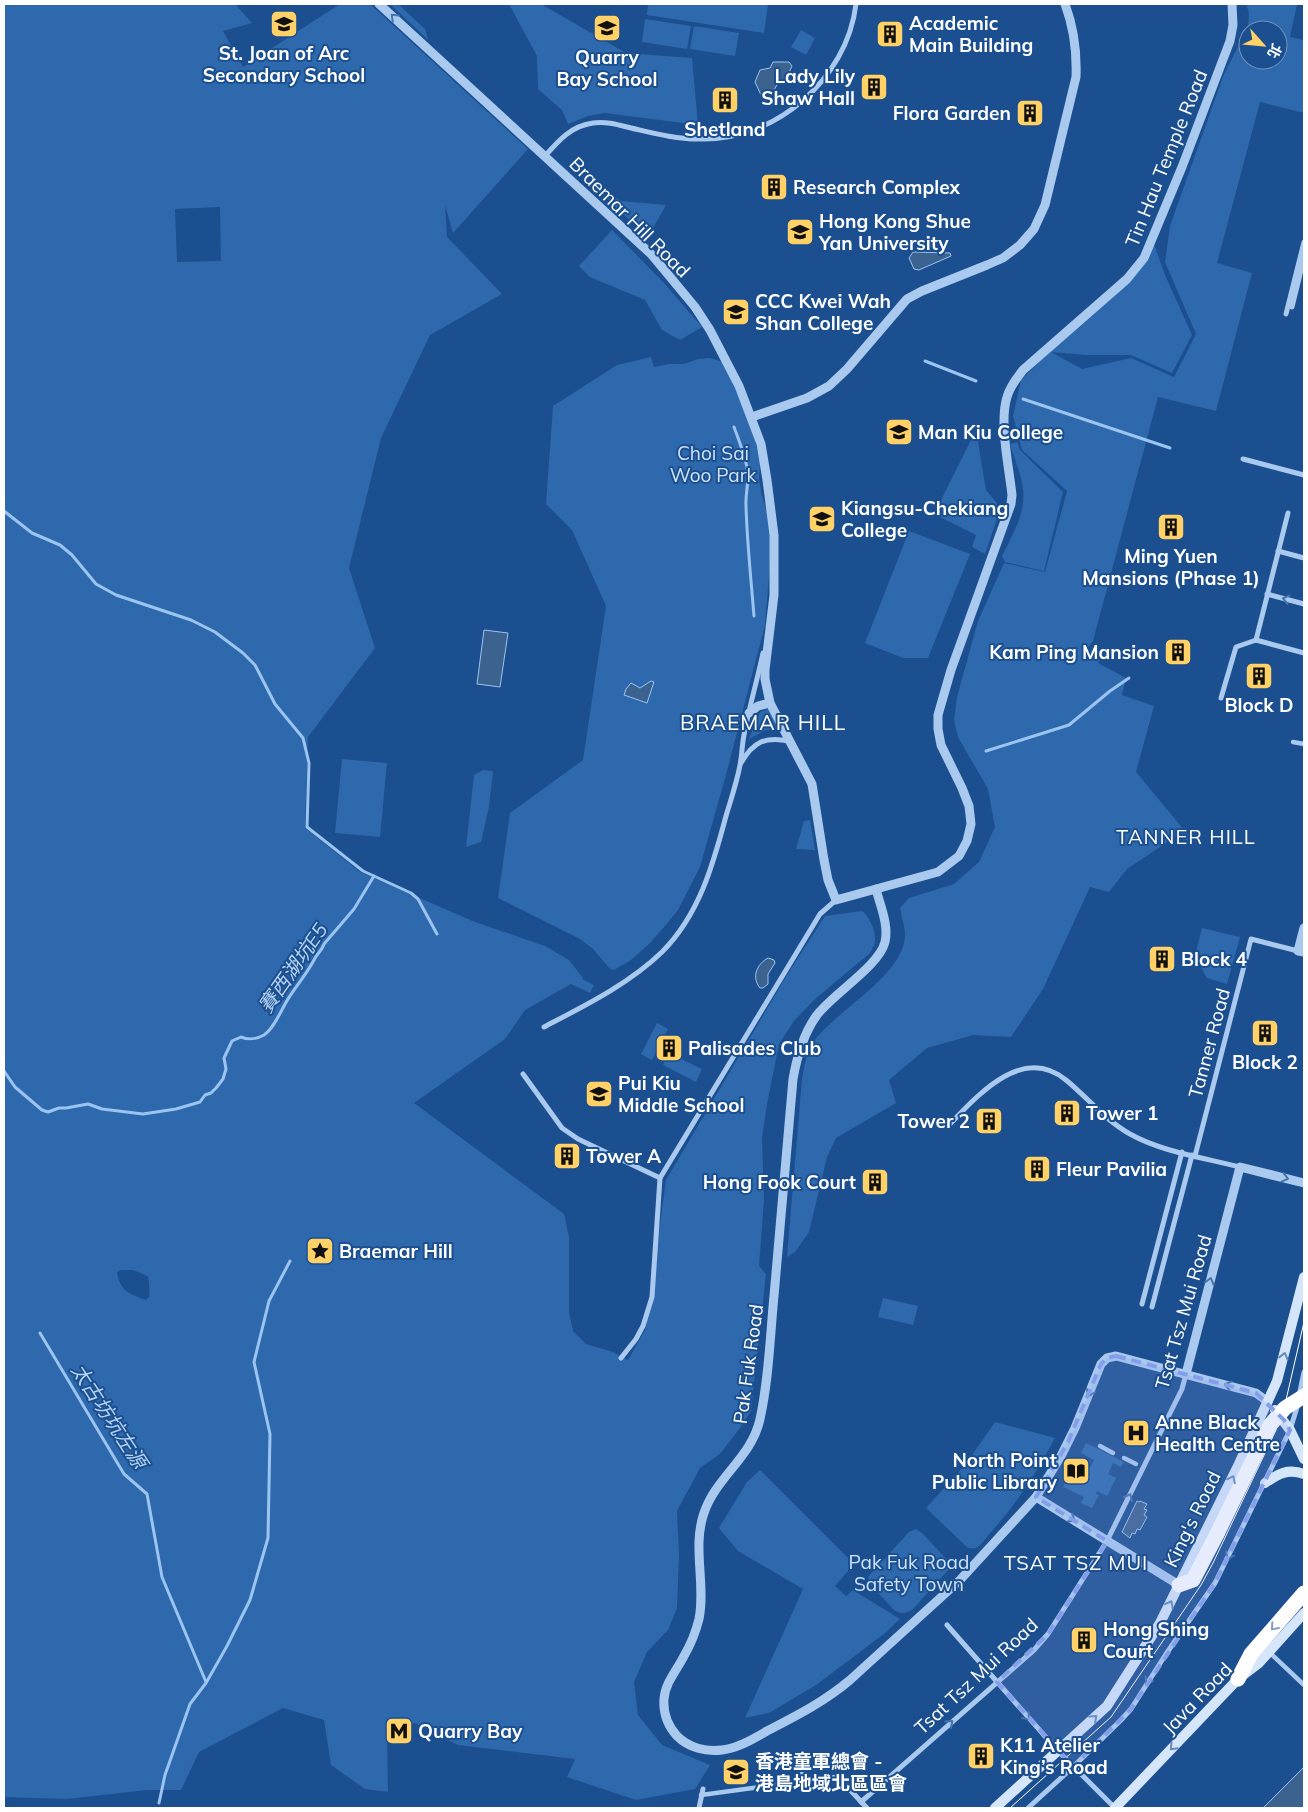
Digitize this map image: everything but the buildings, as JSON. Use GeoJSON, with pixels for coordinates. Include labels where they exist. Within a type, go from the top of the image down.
{"type":"FeatureCollection","features":[{"type":"Feature","properties":{"kind":"highway"},"geometry":{"type":"LineString","coordinates":[[1179,1585],[1193,1580],[1270,1425],[1285,1408],[1304,1396]]}},
{"type":"Feature","properties":{"kind":"highway"},"geometry":{"type":"LineString","coordinates":[[1238,1679],[1251,1654],[1302,1602]]}},
{"type":"Feature","properties":{"kind":"main road","name":"King's Road"},"geometry":{"type":"LineString","coordinates":[[995,1808],[1107,1706],[1160,1623],[1268,1402],[1281,1370],[1304,1278]]}},
{"type":"Feature","properties":{"kind":"main road"},"geometry":{"type":"LineString","coordinates":[[1268,1402],[1281,1416],[1290,1430],[1304,1459]]}},
{"type":"Feature","properties":{"kind":"main road"},"geometry":{"type":"LineString","coordinates":[[1265,1483],[1283,1472],[1304,1474]]}},
{"type":"Feature","properties":{"kind":"main road","name":"Java Road"},"geometry":{"type":"LineString","coordinates":[[1115,1808],[1238,1679],[1269,1652],[1302,1602]]}},
{"type":"Feature","properties":{"kind":"street","name":"Braemar Hill Road"},"geometry":{"type":"LineString","coordinates":[[379,4],[634,237],[671,276],[695,307],[710,330],[734,375],[752,417],[764,462],[774,530],[774,595],[764,670],[770,703],[812,784],[828,880],[836,900]]}},
{"type":"Feature","properties":{"kind":"street"},"geometry":{"type":"LineString","coordinates":[[545,156],[572,130],[595,123],[612,124],[668,136],[698,139],[718,138],[743,133],[777,120],[803,101],[831,70],[848,34],[856,4]]}},
{"type":"Feature","properties":{"kind":"street"},"geometry":{"type":"LineString","coordinates":[[752,417],[807,398],[829,386],[847,369],[907,299],[1003,258],[1020,245],[1034,229],[1045,205],[1076,77],[1074,33],[1065,4]]}},
{"type":"Feature","properties":{"kind":"street","name":"Tin Hau Temple Road"},"geometry":{"type":"LineString","coordinates":[[621,1358],[640,1332],[652,1297],[660,1178],[820,914],[836,900],[938,872],[958,856],[967,841],[971,824],[969,806],[942,745],[938,729],[938,715],[951,670],[1011,504],[1012,495],[1004,427],[1006,398],[1012,385],[1024,370],[1127,279],[1144,258],[1179,176],[1230,41],[1233,26],[1232,4]]}},
{"type":"Feature","properties":{"kind":"street"},"geometry":{"type":"LineString","coordinates":[[1286,314],[1304,242]]}},
{"type":"Feature","properties":{"kind":"street"},"geometry":{"type":"LineString","coordinates":[[1292,307],[1304,258]]}},
{"type":"Feature","properties":{"kind":"street"},"geometry":{"type":"LineString","coordinates":[[1243,460],[1304,475]]}},
{"type":"Feature","properties":{"kind":"street"},"geometry":{"type":"LineString","coordinates":[[1256,640],[1288,513]]}},
{"type":"Feature","properties":{"kind":"street"},"geometry":{"type":"LineString","coordinates":[[1278,551],[1304,558]]}},
{"type":"Feature","properties":{"kind":"street"},"geometry":{"type":"LineString","coordinates":[[1267,594],[1304,604]]}},
{"type":"Feature","properties":{"kind":"street","name":"Braemar Hill Road"},"geometry":{"type":"LineString","coordinates":[[544,1027],[594,1000],[627,979],[662,952],[680,930],[693,909],[708,879],[740,766],[749,713],[769,629]]}},
{"type":"Feature","properties":{"kind":"street"},"geometry":{"type":"LineString","coordinates":[[1221,698],[1236,647],[1256,640],[1304,652]]}},
{"type":"Feature","properties":{"kind":"street"},"geometry":{"type":"LineString","coordinates":[[749,713],[758,706],[770,703]]}},
{"type":"Feature","properties":{"kind":"street","name":"Braemar Hill Road"},"geometry":{"type":"LineString","coordinates":[[740,766],[747,752],[754,745],[779,739],[789,741]]}},
{"type":"Feature","properties":{"kind":"street"},"geometry":{"type":"LineString","coordinates":[[1293,742],[1304,744]]}},
{"type":"Feature","properties":{"kind":"street","name":"Pak Fuk Road"},"geometry":{"type":"LineString","coordinates":[[876,889],[886,937],[884,946],[879,956],[817,1015],[798,1053],[793,1079],[763,1404],[758,1429],[748,1449],[720,1484],[710,1499],[703,1515],[699,1554],[702,1584],[699,1619],[688,1649],[667,1686],[664,1699],[664,1708],[672,1729],[683,1741],[703,1750],[721,1750],[738,1746],[819,1703],[840,1688],[960,1580],[1036,1497],[1061,1456],[1075,1428],[1100,1364],[1107,1358],[1116,1356],[1186,1374]]}},
{"type":"Feature","properties":{"kind":"street"},"geometry":{"type":"LineString","coordinates":[[1301,952],[1304,928]]}},
{"type":"Feature","properties":{"kind":"street","name":"Tanner Road"},"geometry":{"type":"LineString","coordinates":[[1152,1307],[1251,939],[1301,952]]}},
{"type":"Feature","properties":{"kind":"street"},"geometry":{"type":"LineString","coordinates":[[948,1126],[975,1097],[996,1081],[1026,1069],[1037,1068],[1058,1074],[1110,1121],[1143,1141],[1304,1183]]}},
{"type":"Feature","properties":{"kind":"street"},"geometry":{"type":"LineString","coordinates":[[524,1074],[562,1128],[578,1139],[660,1178]]}},
{"type":"Feature","properties":{"kind":"street"},"geometry":{"type":"LineString","coordinates":[[1142,1304],[1182,1152]]}},
{"type":"Feature","properties":{"kind":"street","name":"Tsat Tsz Mui Road"},"geometry":{"type":"LineString","coordinates":[[861,1802],[1034,1650],[1048,1634],[1107,1541],[1182,1389],[1240,1167]]}},
{"type":"Feature","properties":{"kind":"street"},"geometry":{"type":"LineString","coordinates":[[1028,1808],[1074,1767],[1122,1720],[1215,1583],[1290,1430],[1296,1412],[1304,1372]]}},
{"type":"Feature","properties":{"kind":"street"},"geometry":{"type":"LineString","coordinates":[[1186,1374],[1256,1393],[1268,1402]]}},
{"type":"Feature","properties":{"kind":"street"},"geometry":{"type":"LineString","coordinates":[[1100,1446],[1113,1452]]}},
{"type":"Feature","properties":{"kind":"street"},"geometry":{"type":"LineString","coordinates":[[1124,1458],[1136,1464]]}},
{"type":"Feature","properties":{"kind":"street"},"geometry":{"type":"LineString","coordinates":[[1036,1497],[1179,1585]]}},
{"type":"Feature","properties":{"kind":"street"},"geometry":{"type":"LineString","coordinates":[[947,1625],[1058,1751],[1115,1808]]}},
{"type":"Feature","properties":{"kind":"street"},"geometry":{"type":"LineString","coordinates":[[1269,1652],[1304,1685]]}},
{"type":"Feature","properties":{"kind":"street"},"geometry":{"type":"LineString","coordinates":[[801,1762],[804,1781]]}},
{"type":"Feature","properties":{"kind":"street"},"geometry":{"type":"LineString","coordinates":[[702,1795],[838,1777],[867,1808]]}},
{"type":"Feature","properties":{"kind":"street"},"geometry":{"type":"LineString","coordinates":[[699,1808],[703,1789]]}},
{"type":"Feature","properties":{"kind":"highlighted area"},"geometry":{"type":"Polygon","coordinates":[[[1116,1356],[1256,1393],[1284,1420],[1290,1430],[1215,1583],[1131,1709],[1073,1767],[997,1682],[1048,1634],[1107,1541],[1036,1497],[1068,1442],[1101,1364],[1107,1358],[1116,1356]]]}},
{"type":"Feature","properties":{"kind":"green space"},"geometry":{"type":"Polygon","coordinates":[[[4,4],[235,4],[252,23],[223,31],[243,67],[340,4],[370,4],[528,149],[453,233],[445,205],[447,237],[502,294],[430,335],[381,438],[349,568],[375,648],[308,737],[305,828],[360,872],[475,922],[545,946],[569,960],[582,979],[594,985],[590,993],[571,984],[525,1010],[505,1039],[414,1103],[564,1214],[569,1237],[569,1312],[573,1331],[586,1344],[613,1352],[628,1360],[645,1330],[666,1180],[787,975],[825,916],[862,911],[869,919],[875,934],[875,943],[870,953],[814,1000],[794,1021],[779,1044],[762,1138],[764,1200],[759,1266],[766,1274],[751,1411],[720,1454],[700,1468],[677,1511],[679,1555],[677,1608],[668,1630],[647,1652],[634,1682],[638,1715],[662,1745],[710,1765],[695,1789],[636,1800],[567,1777],[575,1759],[458,1745],[415,1723],[387,1737],[388,1792],[365,1789],[331,1765],[324,1720],[283,1708],[199,1752],[181,1790],[147,1790],[67,1799],[4,1797],[4,4]],[[220,207],[175,209],[177,262],[221,261],[220,207]],[[133,1270],[117,1272],[123,1288],[130,1294],[146,1300],[149,1297],[148,1276],[133,1270]]]}},
{"type":"Feature","properties":{"kind":"green space"},"geometry":{"type":"Polygon","coordinates":[[[398,4],[425,29],[428,40],[392,6],[398,4]]]}},
{"type":"Feature","properties":{"kind":"green space"},"geometry":{"type":"Polygon","coordinates":[[[509,4],[541,4],[626,53],[692,58],[698,125],[605,113],[588,116],[568,124],[562,110],[538,89],[537,56],[509,4]]]}},
{"type":"Feature","properties":{"kind":"green space"},"geometry":{"type":"Polygon","coordinates":[[[648,4],[768,4],[764,33],[647,15],[648,4]]]}},
{"type":"Feature","properties":{"kind":"green space"},"geometry":{"type":"Polygon","coordinates":[[[1246,4],[1297,4],[1290,37],[1304,40],[1304,113],[1260,102],[1217,263],[1252,273],[1216,411],[1158,397],[1093,641],[1088,648],[1093,652],[1097,647],[1105,653],[1098,663],[1126,678],[1122,695],[1154,706],[1136,772],[1194,842],[1175,837],[1127,869],[1109,892],[1090,887],[1043,989],[1011,1037],[973,1035],[927,1048],[889,1080],[896,1103],[836,1138],[827,1157],[809,1232],[795,1252],[787,1257],[802,1079],[810,1049],[825,1028],[869,991],[894,963],[902,949],[905,934],[900,908],[909,898],[954,884],[979,862],[995,827],[988,789],[958,737],[954,720],[957,697],[978,621],[1004,563],[1045,572],[1067,491],[1022,450],[1013,416],[1021,380],[1049,352],[1094,312],[1154,244],[1165,275],[1192,335],[1172,373],[1131,355],[1086,355],[1051,352],[1082,369],[1131,358],[1174,377],[1196,334],[1165,262],[1170,226],[1224,74],[1238,47],[1238,70],[1288,70],[1288,20],[1248,20],[1249,13],[1246,4]]]}},
{"type":"Feature","properties":{"kind":"green space"},"geometry":{"type":"Polygon","coordinates":[[[645,19],[691,26],[687,49],[642,42],[645,19]]]}},
{"type":"Feature","properties":{"kind":"green space"},"geometry":{"type":"Polygon","coordinates":[[[694,26],[739,33],[735,56],[690,49],[694,26]]]}},
{"type":"Feature","properties":{"kind":"green space"},"geometry":{"type":"Polygon","coordinates":[[[801,30],[815,38],[806,55],[791,47],[801,30]]]}},
{"type":"Feature","properties":{"kind":"green space"},"geometry":{"type":"Polygon","coordinates":[[[611,195],[621,201],[666,205],[648,237],[605,197],[611,195]]]}},
{"type":"Feature","properties":{"kind":"green space"},"geometry":{"type":"Polygon","coordinates":[[[612,230],[663,282],[702,327],[680,340],[662,330],[645,300],[590,277],[579,266],[612,230]]]}},
{"type":"Feature","properties":{"kind":"green space","name":"Choi Sai Woo Park"},"geometry":{"type":"Polygon","coordinates":[[[651,357],[654,367],[684,364],[698,359],[710,358],[723,362],[738,392],[755,441],[760,462],[759,479],[762,496],[769,517],[771,551],[765,625],[700,867],[678,910],[665,926],[631,960],[614,970],[610,969],[593,949],[580,939],[498,898],[510,813],[583,760],[606,606],[572,530],[546,504],[553,406],[617,365],[651,357]]]}},
{"type":"Feature","properties":{"kind":"green space"},"geometry":{"type":"Polygon","coordinates":[[[976,430],[986,490],[998,506],[997,519],[985,554],[972,547],[976,535],[934,514],[976,430]]]}},
{"type":"Feature","properties":{"kind":"green space"},"geometry":{"type":"Polygon","coordinates":[[[1017,442],[1020,450],[1063,492],[1044,571],[1005,562],[1002,556],[1014,532],[1022,507],[1022,483],[1010,444],[1017,442]]]}},
{"type":"Feature","properties":{"kind":"green space"},"geometry":{"type":"Polygon","coordinates":[[[909,531],[970,554],[928,658],[903,658],[865,643],[909,531]]]}},
{"type":"Feature","properties":{"kind":"green space"},"geometry":{"type":"Polygon","coordinates":[[[769,709],[778,729],[766,730],[749,739],[760,712],[769,709]]]}},
{"type":"Feature","properties":{"kind":"green space"},"geometry":{"type":"Polygon","coordinates":[[[342,759],[387,763],[380,837],[335,833],[342,759]]]}},
{"type":"Feature","properties":{"kind":"green space"},"geometry":{"type":"Polygon","coordinates":[[[483,770],[493,771],[489,807],[481,842],[466,847],[474,775],[483,770]]]}},
{"type":"Feature","properties":{"kind":"green space"},"geometry":{"type":"Polygon","coordinates":[[[810,820],[815,850],[796,849],[804,821],[810,820]]]}},
{"type":"Feature","properties":{"kind":"green space"},"geometry":{"type":"Polygon","coordinates":[[[1202,928],[1240,937],[1227,984],[1207,978],[1195,956],[1202,928]]]}},
{"type":"Feature","properties":{"kind":"green space"},"geometry":{"type":"Polygon","coordinates":[[[657,1023],[668,1029],[652,1060],[641,1054],[657,1023]]]}},
{"type":"Feature","properties":{"kind":"green space"},"geometry":{"type":"Polygon","coordinates":[[[669,1053],[702,1069],[696,1082],[663,1065],[669,1053]]]}},
{"type":"Feature","properties":{"kind":"green space"},"geometry":{"type":"Polygon","coordinates":[[[883,1298],[918,1306],[913,1325],[878,1317],[883,1298]]]}},
{"type":"Feature","properties":{"kind":"green space"},"geometry":{"type":"Polygon","coordinates":[[[995,1422],[1055,1438],[1034,1475],[1010,1509],[978,1547],[968,1548],[926,1508],[965,1465],[995,1422]]]}},
{"type":"Feature","properties":{"kind":"green space"},"geometry":{"type":"Polygon","coordinates":[[[1086,1443],[1124,1462],[1121,1467],[1113,1463],[1108,1474],[1116,1478],[1107,1496],[1097,1491],[1096,1494],[1099,1495],[1092,1508],[1081,1503],[1084,1497],[1063,1487],[1067,1479],[1081,1485],[1094,1460],[1081,1453],[1086,1443]]]}},
{"type":"Feature","properties":{"kind":"green space"},"geometry":{"type":"Polygon","coordinates":[[[760,1470],[854,1564],[835,1586],[846,1596],[853,1590],[900,1619],[884,1634],[816,1685],[769,1713],[745,1718],[803,1589],[738,1551],[719,1528],[747,1482],[760,1470]]]}},
{"type":"Feature","properties":{"kind":"green space","name":"Pak Fuk Road Safety Town"},"geometry":{"type":"Polygon","coordinates":[[[916,1529],[950,1563],[951,1567],[913,1609],[906,1613],[901,1613],[894,1610],[869,1583],[868,1577],[909,1532],[916,1529]]]}},
{"type":"Feature","properties":{"kind":"shaded area"},"geometry":{"type":"Polygon","coordinates":[[[773,62],[789,62],[792,66],[785,81],[779,81],[773,92],[761,95],[755,82],[760,70],[770,68],[773,62]]]}},
{"type":"Feature","properties":{"kind":"shaded area"},"geometry":{"type":"Polygon","coordinates":[[[913,252],[950,253],[951,256],[919,270],[914,269],[909,258],[913,252]]]}},
{"type":"Feature","properties":{"kind":"shaded area"},"geometry":{"type":"Polygon","coordinates":[[[484,630],[508,633],[500,687],[477,684],[484,630]]]}},
{"type":"Feature","properties":{"kind":"shaded area"},"geometry":{"type":"Polygon","coordinates":[[[651,681],[654,682],[647,703],[624,695],[631,683],[640,688],[651,681]]]}},
{"type":"Feature","properties":{"kind":"shaded area"},"geometry":{"type":"Polygon","coordinates":[[[768,958],[774,960],[775,963],[768,974],[768,984],[760,988],[756,980],[756,971],[768,958]]]}},
{"type":"Feature","properties":{"kind":"shaded area"},"geometry":{"type":"Polygon","coordinates":[[[1137,1501],[1147,1504],[1144,1509],[1147,1510],[1144,1515],[1147,1517],[1140,1530],[1137,1529],[1135,1534],[1132,1533],[1130,1538],[1122,1532],[1137,1501]]]}},
{"type":"Feature","properties":{"kind":"shaded area"},"geometry":{"type":"Polygon","coordinates":[[[1304,1767],[1304,1808],[1263,1808],[1304,1767]]]}},
{"type":"Feature","properties":{"kind":"waterway"},"geometry":{"type":"LineString","coordinates":[[925,361],[976,381]]}},
{"type":"Feature","properties":{"kind":"waterway"},"geometry":{"type":"LineString","coordinates":[[1023,399],[1170,448]]}},
{"type":"Feature","properties":{"kind":"waterway"},"geometry":{"type":"LineString","coordinates":[[734,427],[748,472],[746,501],[754,616]]}},
{"type":"Feature","properties":{"kind":"waterway"},"geometry":{"type":"LineString","coordinates":[[4,511],[32,533],[60,545],[72,555],[96,584],[116,595],[191,620],[215,632],[243,653],[255,665],[275,704],[303,738],[309,763],[307,827],[363,871],[411,893],[418,899],[437,934]]}},
{"type":"Feature","properties":{"kind":"waterway"},"geometry":{"type":"LineString","coordinates":[[986,751],[1069,725],[1129,678]]}},
{"type":"Feature","properties":{"kind":"waterway","name":"賽西湖坑E5"},"geometry":{"type":"LineString","coordinates":[[4,1071],[15,1087],[42,1110],[48,1112],[59,1108],[88,1104],[102,1109],[143,1114],[176,1109],[200,1102],[223,1079],[226,1069],[224,1058],[232,1041],[241,1037],[247,1039],[255,1038],[268,1032],[324,944],[354,909],[374,876]]}},
{"type":"Feature","properties":{"kind":"waterway"},"geometry":{"type":"LineString","coordinates":[[159,1803],[165,1775],[190,1704],[206,1683],[250,1600],[268,1538],[270,1434],[254,1362],[269,1301],[290,1261]]}},
{"type":"Feature","properties":{"kind":"waterway","name":"太古坊坑左源"},"geometry":{"type":"LineString","coordinates":[[40,1333],[124,1474],[147,1494],[162,1577],[206,1682]]}},
{"type":"Feature","properties":{"kind":"tram line"},"geometry":{"type":"LineString","coordinates":[[1010,1808],[1111,1717],[1201,1585],[1276,1430],[1286,1400],[1304,1322]]}},
{"type":"Feature","properties":{"kind":"place","name":"St. Joan of Arc Secondary School"},"geometry":{"type":"Point","coordinates":[284,24]}},
{"type":"Feature","properties":{"kind":"place","name":"Quarry Bay School"},"geometry":{"type":"Point","coordinates":[607,28]}},
{"type":"Feature","properties":{"kind":"place","name":"Academic Main Building"},"geometry":{"type":"Point","coordinates":[890,34]}},
{"type":"Feature","properties":{"kind":"place","name":"Lady Lily Shaw Hall"},"geometry":{"type":"Point","coordinates":[874,87]}},
{"type":"Feature","properties":{"kind":"place","name":"Shetland"},"geometry":{"type":"Point","coordinates":[725,100]}},
{"type":"Feature","properties":{"kind":"place","name":"Flora Garden"},"geometry":{"type":"Point","coordinates":[1030,113]}},
{"type":"Feature","properties":{"kind":"place","name":"Research Complex"},"geometry":{"type":"Point","coordinates":[774,187]}},
{"type":"Feature","properties":{"kind":"place","name":"Hong Kong Shue Yan University"},"geometry":{"type":"Point","coordinates":[800,232]}},
{"type":"Feature","properties":{"kind":"place","name":"CCC Kwei Wah Shan College"},"geometry":{"type":"Point","coordinates":[736,312]}},
{"type":"Feature","properties":{"kind":"place","name":"Man Kiu College"},"geometry":{"type":"Point","coordinates":[899,432]}},
{"type":"Feature","properties":{"kind":"place","name":"Kiangsu-Chekiang College"},"geometry":{"type":"Point","coordinates":[822,519]}},
{"type":"Feature","properties":{"kind":"place","name":"Ming Yuen Mansions (Phase 1)"},"geometry":{"type":"Point","coordinates":[1171,527]}},
{"type":"Feature","properties":{"kind":"place","name":"Kam Ping Mansion"},"geometry":{"type":"Point","coordinates":[1178,652]}},
{"type":"Feature","properties":{"kind":"place","name":"Block D"},"geometry":{"type":"Point","coordinates":[1259,676]}},
{"type":"Feature","properties":{"kind":"place","name":"Block 4"},"geometry":{"type":"Point","coordinates":[1162,959]}},
{"type":"Feature","properties":{"kind":"place","name":"Block 2"},"geometry":{"type":"Point","coordinates":[1265,1033]}},
{"type":"Feature","properties":{"kind":"place","name":"Palisades Club"},"geometry":{"type":"Point","coordinates":[669,1048]}},
{"type":"Feature","properties":{"kind":"place","name":"Pui Kiu Middle School"},"geometry":{"type":"Point","coordinates":[599,1094]}},
{"type":"Feature","properties":{"kind":"place","name":"Tower 1"},"geometry":{"type":"Point","coordinates":[1067,1113]}},
{"type":"Feature","properties":{"kind":"place","name":"Tower 2"},"geometry":{"type":"Point","coordinates":[989,1121]}},
{"type":"Feature","properties":{"kind":"place","name":"Tower A"},"geometry":{"type":"Point","coordinates":[567,1156]}},
{"type":"Feature","properties":{"kind":"place","name":"Fleur Pavilia"},"geometry":{"type":"Point","coordinates":[1037,1169]}},
{"type":"Feature","properties":{"kind":"place","name":"Hong Fook Court"},"geometry":{"type":"Point","coordinates":[875,1182]}},
{"type":"Feature","properties":{"kind":"place","name":"Braemar Hill"},"geometry":{"type":"Point","coordinates":[320,1251]}},
{"type":"Feature","properties":{"kind":"place","name":"Anne Black Health Centre"},"geometry":{"type":"Point","coordinates":[1136,1433]}},
{"type":"Feature","properties":{"kind":"place","name":"North Point Public Library"},"geometry":{"type":"Point","coordinates":[1076,1471]}},
{"type":"Feature","properties":{"kind":"place","name":"Hong Shing Court"},"geometry":{"type":"Point","coordinates":[1084,1640]}},
{"type":"Feature","properties":{"kind":"place","name":"Quarry Bay"},"geometry":{"type":"Point","coordinates":[399,1731]}},
{"type":"Feature","properties":{"kind":"place","name":"K11 Atelier King’s Road"},"geometry":{"type":"Point","coordinates":[981,1756]}},
{"type":"Feature","properties":{"kind":"place","name":"香港童軍總會 - 港島地域北區區會"},"geometry":{"type":"Point","coordinates":[736,1772]}},
{"type":"Feature","properties":{"kind":"district","name":"BRAEMAR HILL"},"geometry":{"type":"Point","coordinates":[763,723]}},
{"type":"Feature","properties":{"kind":"district","name":"TANNER HILL"},"geometry":{"type":"Point","coordinates":[1186,837]}},
{"type":"Feature","properties":{"kind":"district","name":"TSAT TSZ MUI"},"geometry":{"type":"Point","coordinates":[1076,1563]}}]}
